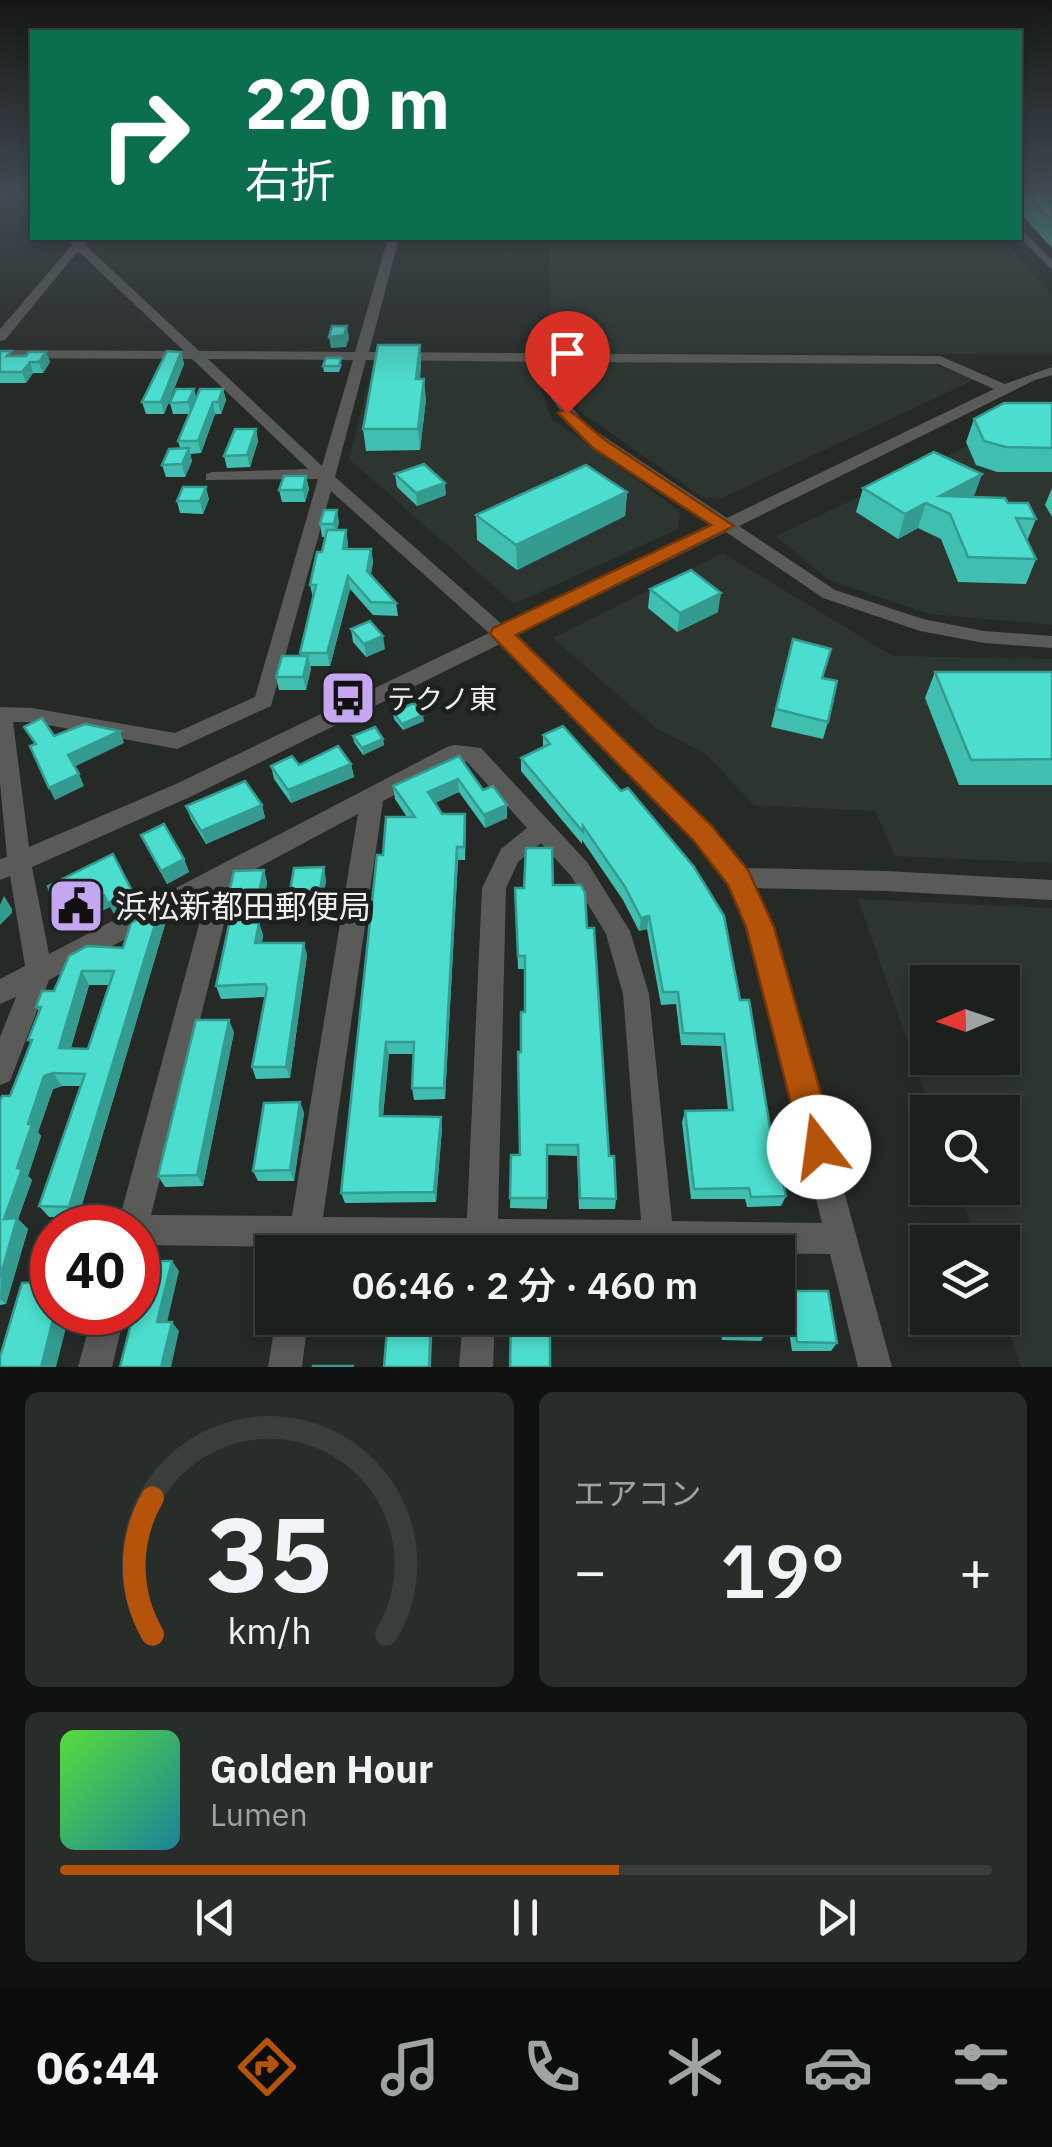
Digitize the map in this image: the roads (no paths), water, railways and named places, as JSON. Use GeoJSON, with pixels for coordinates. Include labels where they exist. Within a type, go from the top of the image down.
{"type":"FeatureCollection","features":[{"type":"Feature","properties":{"kind":"street"},"geometry":{"type":"LineString","coordinates":[[0,337],[64,257]]}},
{"type":"Feature","properties":{"kind":"street"},"geometry":{"type":"LineString","coordinates":[[95,257],[322,474],[501,634],[702,832],[738,878],[760,927],[875,1367]]}},
{"type":"Feature","properties":{"kind":"street"},"geometry":{"type":"LineString","coordinates":[[0,1072],[39,972],[10,866],[0,714],[32,715],[177,741],[264,701],[322,474],[363,354],[389,257]]}},
{"type":"Feature","properties":{"kind":"street"},"geometry":{"type":"LineString","coordinates":[[0,354],[940,360],[1005,390]]}},
{"type":"Feature","properties":{"kind":"street"},"geometry":{"type":"LineString","coordinates":[[557,356],[558,398],[580,427],[828,594],[872,612],[984,637],[1052,642]]}},
{"type":"Feature","properties":{"kind":"street"},"geometry":{"type":"LineString","coordinates":[[10,866],[184,790],[1005,390],[1052,371]]}},
{"type":"Feature","properties":{"kind":"street"},"geometry":{"type":"LineString","coordinates":[[212,476],[322,474]]}},
{"type":"Feature","properties":{"kind":"street"},"geometry":{"type":"LineString","coordinates":[[0,992],[454,753],[468,752],[543,828],[604,904],[630,966],[636,994],[658,1235]]}},
{"type":"Feature","properties":{"kind":"street"},"geometry":{"type":"LineString","coordinates":[[305,1235],[372,799]]}},
{"type":"Feature","properties":{"kind":"street"},"geometry":{"type":"LineString","coordinates":[[482,1235],[494,888],[509,856],[543,828]]}},
{"type":"Feature","properties":{"kind":"street"},"geometry":{"type":"LineString","coordinates":[[141,1205],[225,874]]}},
{"type":"Feature","properties":{"kind":"street"},"geometry":{"type":"LineString","coordinates":[[738,878],[886,880],[1052,890]]}},
{"type":"Feature","properties":{"kind":"street"},"geometry":{"type":"LineString","coordinates":[[160,1231],[255,1238]]}},
{"type":"Feature","properties":{"kind":"street"},"geometry":{"type":"LineString","coordinates":[[795,1237],[842,1238]]}},
{"type":"Feature","properties":{"kind":"street"},"geometry":{"type":"LineString","coordinates":[[95,1367],[104,1335]]}},
{"type":"Feature","properties":{"kind":"street"},"geometry":{"type":"LineString","coordinates":[[285,1367],[290,1335]]}},
{"type":"Feature","properties":{"kind":"street"},"geometry":{"type":"LineString","coordinates":[[476,1367],[477,1335]]}},
{"type":"Feature","properties":{"kind":"place","name":"テクノ東"},"geometry":{"type":"Point","coordinates":[348,698]}},
{"type":"Feature","properties":{"kind":"place","name":"浜松新都田郵便局"},"geometry":{"type":"Point","coordinates":[76,906]}}]}
